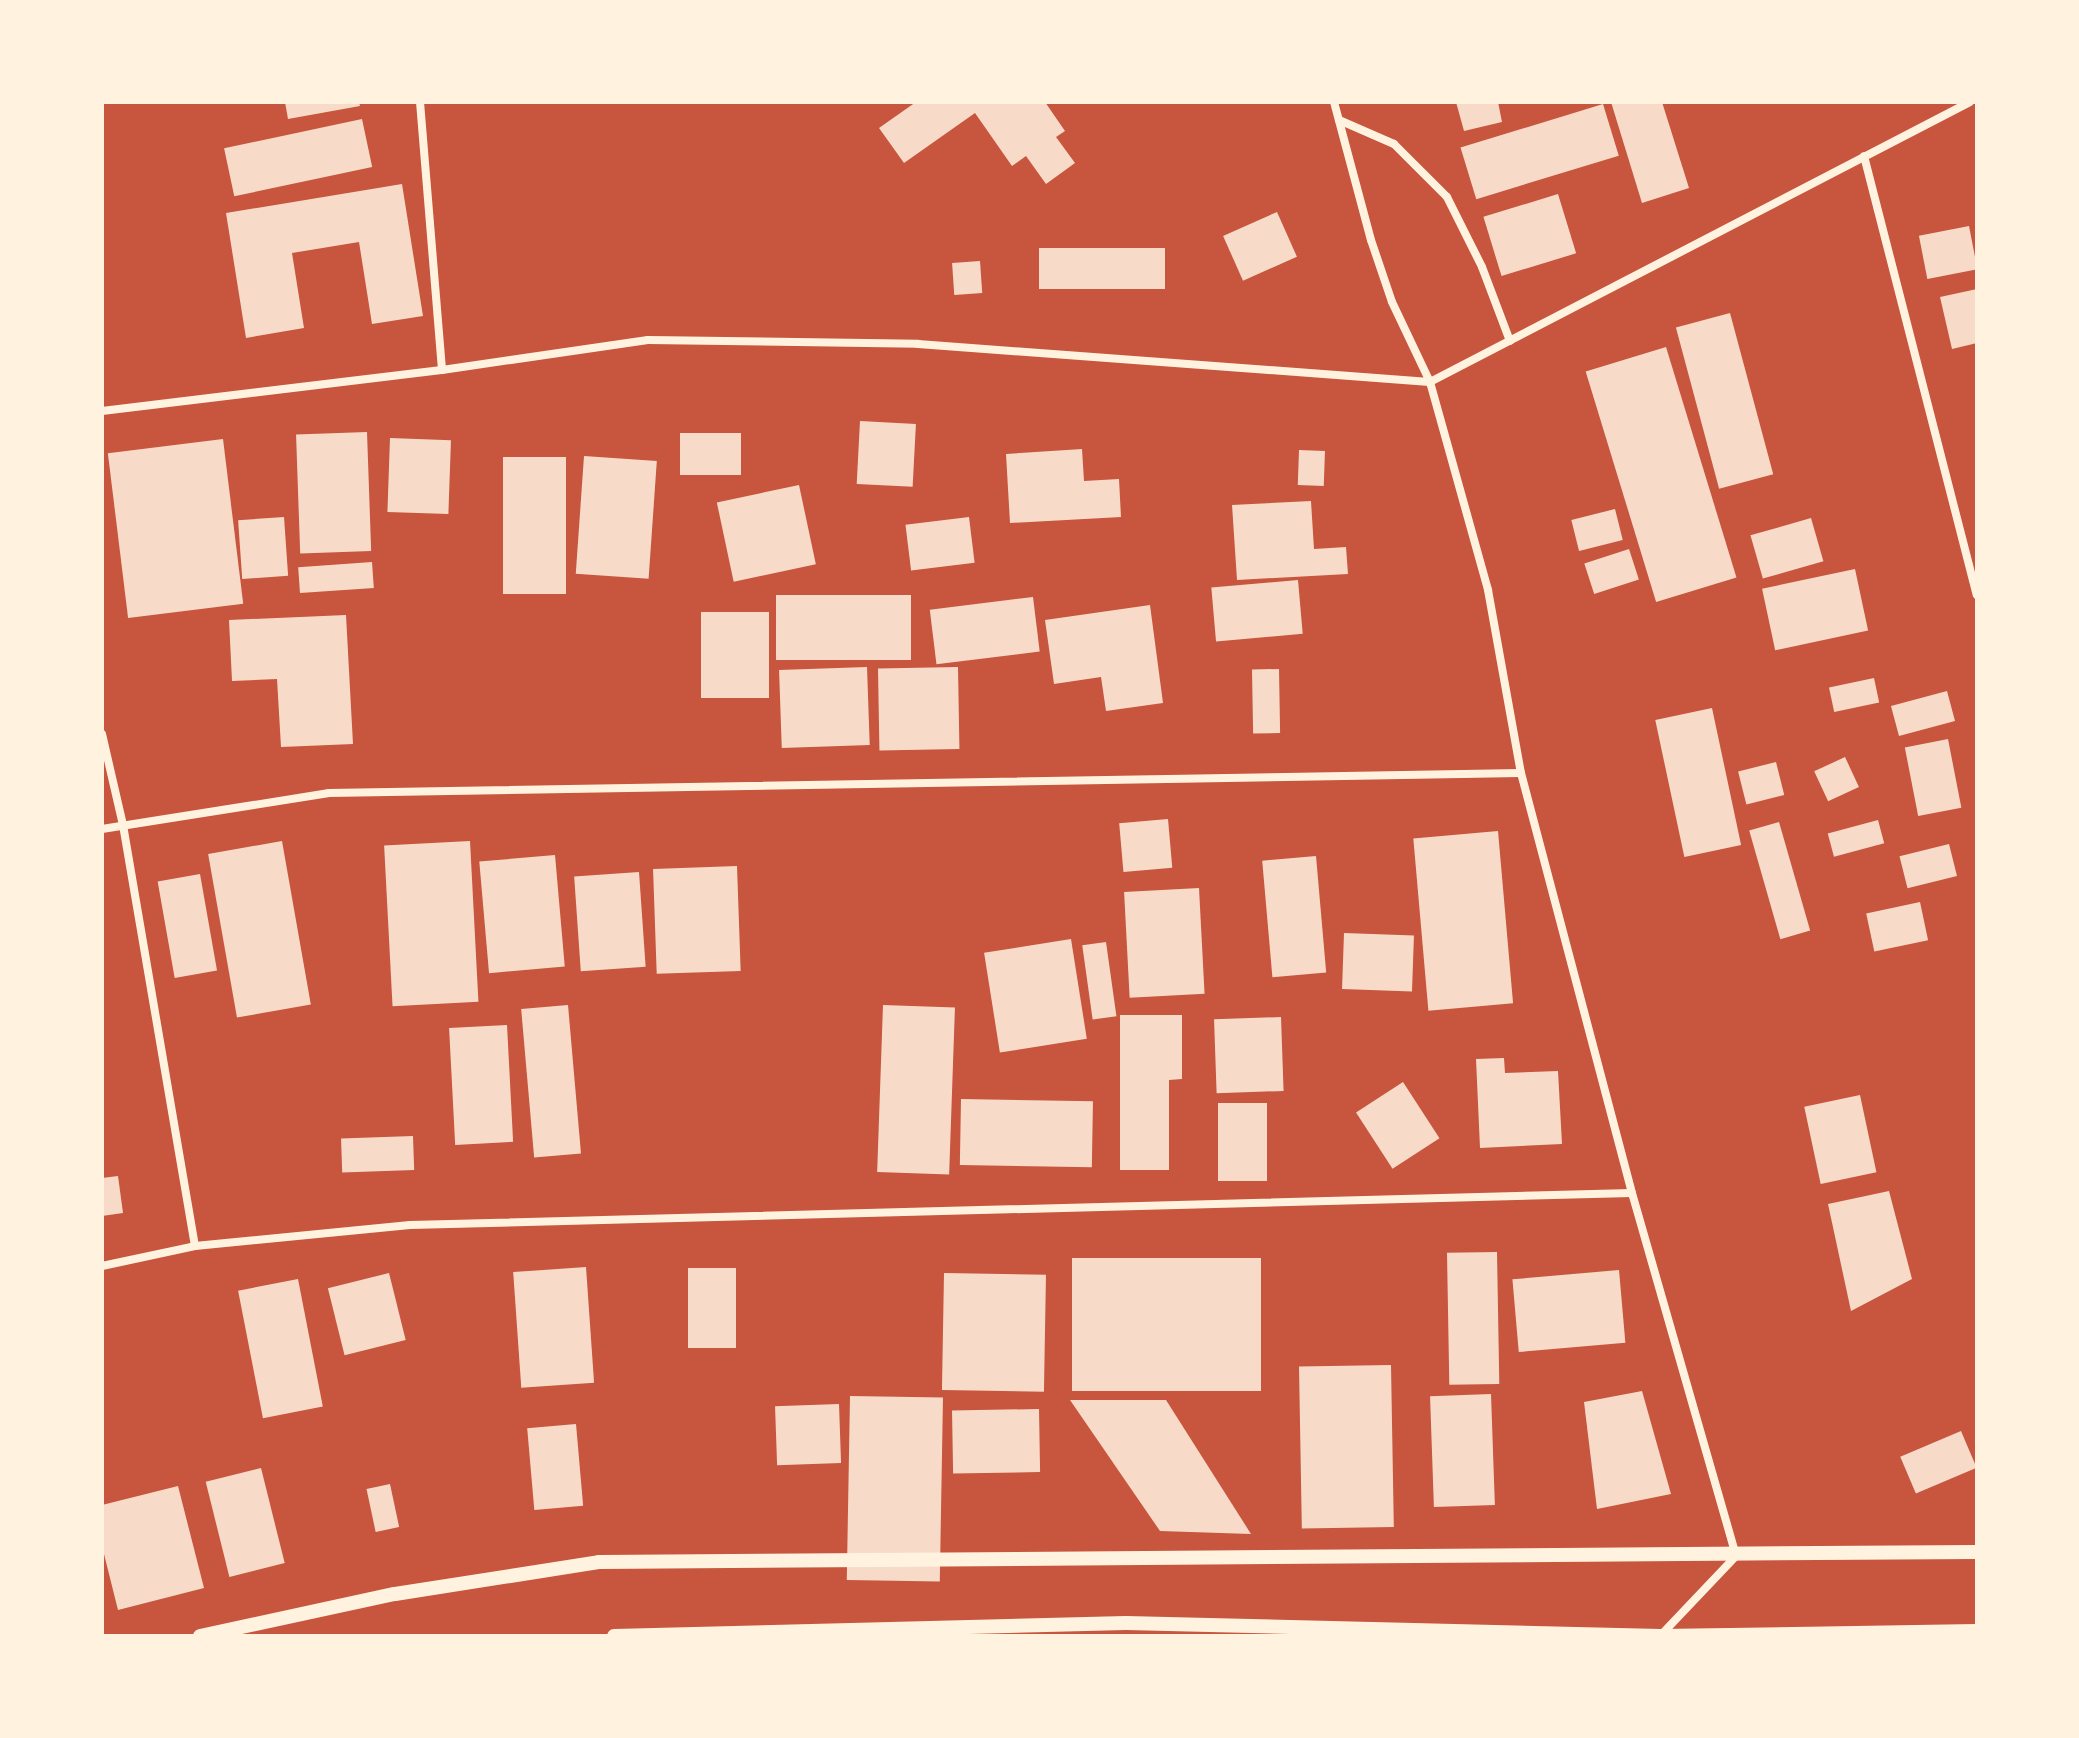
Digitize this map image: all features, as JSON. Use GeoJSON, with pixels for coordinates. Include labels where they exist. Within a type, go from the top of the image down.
{"type":"FeatureCollection","features":[{"type":"Feature","properties":{"kind":"street"},"geometry":{"type":"LineString","coordinates":[[420,102],[442,370]]}},
{"type":"Feature","properties":{"kind":"street"},"geometry":{"type":"LineString","coordinates":[[1334,102],[1392,302],[1430,382],[1488,590],[1521,773],[1632,1193],[1736,1556]]}},
{"type":"Feature","properties":{"kind":"street"},"geometry":{"type":"LineString","coordinates":[[102,411],[442,370],[648,340],[918,344],[1430,382],[1970,102]]}},
{"type":"Feature","properties":{"kind":"street"},"geometry":{"type":"LineString","coordinates":[[1339,120],[1394,144],[1447,197],[1482,267],[1510,341]]}},
{"type":"Feature","properties":{"kind":"street"},"geometry":{"type":"LineString","coordinates":[[1864,156],[1977,595]]}},
{"type":"Feature","properties":{"kind":"street"},"geometry":{"type":"LineString","coordinates":[[102,734],[123,825],[195,1246]]}},
{"type":"Feature","properties":{"kind":"street"},"geometry":{"type":"LineString","coordinates":[[102,829],[329,793],[1521,773]]}},
{"type":"Feature","properties":{"kind":"street"},"geometry":{"type":"LineString","coordinates":[[102,1266],[195,1246],[410,1225],[1632,1193]]}},
{"type":"Feature","properties":{"kind":"street"},"geometry":{"type":"LineString","coordinates":[[200,1636],[395,1594],[599,1562],[1977,1552]]}},
{"type":"Feature","properties":{"kind":"street"},"geometry":{"type":"LineString","coordinates":[[1661,1636],[1736,1556]]}},
{"type":"Feature","properties":{"kind":"street"},"geometry":{"type":"LineString","coordinates":[[614,1636],[1126,1623],[1661,1636],[1977,1631]]}},
{"type":"Feature","properties":{"kind":"building"},"geometry":{"type":"Polygon","coordinates":[[[285,102],[359,102],[360,106],[288,119],[285,102]]]}},
{"type":"Feature","properties":{"kind":"building"},"geometry":{"type":"Polygon","coordinates":[[[916,102],[1045,102],[1065,131],[1056,137],[1075,163],[1046,184],[1026,156],[1012,166],[975,113],[904,163],[879,128],[916,102]]]}},
{"type":"Feature","properties":{"kind":"building"},"geometry":{"type":"Polygon","coordinates":[[[1456,102],[1498,102],[1502,122],[1464,131],[1456,102]]]}},
{"type":"Feature","properties":{"kind":"building"},"geometry":{"type":"Polygon","coordinates":[[[1611,102],[1662,102],[1689,188],[1642,203],[1611,102]]]}},
{"type":"Feature","properties":{"kind":"building"},"geometry":{"type":"Polygon","coordinates":[[[1603,104],[1619,156],[1476,199],[1461,148],[1603,104]]]}},
{"type":"Feature","properties":{"kind":"building"},"geometry":{"type":"Polygon","coordinates":[[[362,119],[372,167],[234,196],[224,148],[362,119]]]}},
{"type":"Feature","properties":{"kind":"building"},"geometry":{"type":"Polygon","coordinates":[[[402,184],[423,316],[372,324],[359,242],[292,253],[304,328],[246,338],[226,213],[402,184]]]}},
{"type":"Feature","properties":{"kind":"building"},"geometry":{"type":"Polygon","coordinates":[[[1558,194],[1576,253],[1502,276],[1483,217],[1558,194]]]}},
{"type":"Feature","properties":{"kind":"building"},"geometry":{"type":"Polygon","coordinates":[[[1277,212],[1297,257],[1243,281],[1223,236],[1277,212]]]}},
{"type":"Feature","properties":{"kind":"building"},"geometry":{"type":"Polygon","coordinates":[[[1969,226],[1977,269],[1927,279],[1919,236],[1969,226]]]}},
{"type":"Feature","properties":{"kind":"building"},"geometry":{"type":"Polygon","coordinates":[[[1039,248],[1165,248],[1165,289],[1039,289],[1039,248]]]}},
{"type":"Feature","properties":{"kind":"building"},"geometry":{"type":"Polygon","coordinates":[[[980,261],[982,293],[954,295],[952,263],[980,261]]]}},
{"type":"Feature","properties":{"kind":"building"},"geometry":{"type":"Polygon","coordinates":[[[1977,289],[1977,343],[1952,349],[1940,297],[1977,289]]]}},
{"type":"Feature","properties":{"kind":"building"},"geometry":{"type":"Polygon","coordinates":[[[1730,313],[1773,474],[1719,489],[1676,327],[1730,313]]]}},
{"type":"Feature","properties":{"kind":"building"},"geometry":{"type":"Polygon","coordinates":[[[1666,347],[1736,577],[1656,602],[1586,372],[1666,347]]]}},
{"type":"Feature","properties":{"kind":"building"},"geometry":{"type":"Polygon","coordinates":[[[860,421],[916,424],[913,487],[857,484],[860,421]]]}},
{"type":"Feature","properties":{"kind":"building"},"geometry":{"type":"Polygon","coordinates":[[[367,432],[371,551],[300,553],[296,434],[367,432]]]}},
{"type":"Feature","properties":{"kind":"building"},"geometry":{"type":"Polygon","coordinates":[[[680,433],[741,433],[741,475],[680,475],[680,433]]]}},
{"type":"Feature","properties":{"kind":"building"},"geometry":{"type":"Polygon","coordinates":[[[390,438],[451,440],[448,514],[387,512],[390,438]]]}},
{"type":"Feature","properties":{"kind":"building"},"geometry":{"type":"Polygon","coordinates":[[[223,439],[243,604],[128,618],[108,453],[223,439]]]}},
{"type":"Feature","properties":{"kind":"building"},"geometry":{"type":"Polygon","coordinates":[[[1082,449],[1084,481],[1119,479],[1121,517],[1010,523],[1006,454],[1082,449]]]}},
{"type":"Feature","properties":{"kind":"building"},"geometry":{"type":"Polygon","coordinates":[[[1299,450],[1325,451],[1324,486],[1298,485],[1299,450]]]}},
{"type":"Feature","properties":{"kind":"building"},"geometry":{"type":"Polygon","coordinates":[[[584,456],[657,461],[649,579],[576,574],[584,456]]]}},
{"type":"Feature","properties":{"kind":"building"},"geometry":{"type":"Polygon","coordinates":[[[503,457],[566,457],[566,594],[503,594],[503,457]]]}},
{"type":"Feature","properties":{"kind":"building"},"geometry":{"type":"Polygon","coordinates":[[[799,485],[816,564],[734,582],[717,502],[799,485]]]}},
{"type":"Feature","properties":{"kind":"building"},"geometry":{"type":"Polygon","coordinates":[[[1311,501],[1314,549],[1346,547],[1348,574],[1237,580],[1232,505],[1311,501]]]}},
{"type":"Feature","properties":{"kind":"building"},"geometry":{"type":"Polygon","coordinates":[[[1615,509],[1623,540],[1579,551],[1571,520],[1615,509]]]}},
{"type":"Feature","properties":{"kind":"building"},"geometry":{"type":"Polygon","coordinates":[[[284,517],[288,576],[242,579],[238,520],[284,517]]]}},
{"type":"Feature","properties":{"kind":"building"},"geometry":{"type":"Polygon","coordinates":[[[969,517],[975,563],[911,570],[905,525],[969,517]]]}},
{"type":"Feature","properties":{"kind":"building"},"geometry":{"type":"Polygon","coordinates":[[[1811,518],[1823,561],[1763,579],[1750,535],[1811,518]]]}},
{"type":"Feature","properties":{"kind":"building"},"geometry":{"type":"Polygon","coordinates":[[[1629,549],[1639,579],[1594,594],[1584,564],[1629,549]]]}},
{"type":"Feature","properties":{"kind":"building"},"geometry":{"type":"Polygon","coordinates":[[[372,562],[374,588],[300,593],[298,567],[372,562]]]}},
{"type":"Feature","properties":{"kind":"building"},"geometry":{"type":"Polygon","coordinates":[[[1855,569],[1868,631],[1775,650],[1762,589],[1855,569]]]}},
{"type":"Feature","properties":{"kind":"building"},"geometry":{"type":"Polygon","coordinates":[[[1298,580],[1303,634],[1216,641],[1211,588],[1298,580]]]}},
{"type":"Feature","properties":{"kind":"building"},"geometry":{"type":"Polygon","coordinates":[[[776,595],[911,595],[911,660],[776,660],[776,595]]]}},
{"type":"Feature","properties":{"kind":"building"},"geometry":{"type":"Polygon","coordinates":[[[1033,597],[1040,652],[936,664],[930,610],[1033,597]]]}},
{"type":"Feature","properties":{"kind":"building"},"geometry":{"type":"Polygon","coordinates":[[[1150,605],[1163,703],[1106,711],[1101,677],[1054,684],[1045,620],[1150,605]]]}},
{"type":"Feature","properties":{"kind":"building"},"geometry":{"type":"Polygon","coordinates":[[[701,612],[769,612],[769,698],[701,698],[701,612]]]}},
{"type":"Feature","properties":{"kind":"building"},"geometry":{"type":"Polygon","coordinates":[[[346,615],[353,744],[281,747],[277,679],[232,681],[229,620],[346,615]]]}},
{"type":"Feature","properties":{"kind":"building"},"geometry":{"type":"Polygon","coordinates":[[[867,667],[870,745],[782,748],[779,670],[867,667]]]}},
{"type":"Feature","properties":{"kind":"building"},"geometry":{"type":"Polygon","coordinates":[[[958,667],[959,749],[879,750],[878,668],[958,667]]]}},
{"type":"Feature","properties":{"kind":"building"},"geometry":{"type":"Polygon","coordinates":[[[1252,669],[1279,669],[1280,733],[1253,733],[1252,669]]]}},
{"type":"Feature","properties":{"kind":"building"},"geometry":{"type":"Polygon","coordinates":[[[1874,678],[1879,702],[1834,712],[1829,688],[1874,678]]]}},
{"type":"Feature","properties":{"kind":"building"},"geometry":{"type":"Polygon","coordinates":[[[1947,691],[1955,721],[1899,736],[1891,706],[1947,691]]]}},
{"type":"Feature","properties":{"kind":"building"},"geometry":{"type":"Polygon","coordinates":[[[1712,708],[1741,845],[1684,857],[1655,720],[1712,708]]]}},
{"type":"Feature","properties":{"kind":"building"},"geometry":{"type":"Polygon","coordinates":[[[1948,739],[1961,808],[1918,816],[1905,747],[1948,739]]]}},
{"type":"Feature","properties":{"kind":"building"},"geometry":{"type":"Polygon","coordinates":[[[1845,757],[1859,787],[1828,801],[1814,771],[1845,757]]]}},
{"type":"Feature","properties":{"kind":"building"},"geometry":{"type":"Polygon","coordinates":[[[1776,762],[1784,795],[1746,804],[1738,771],[1776,762]]]}},
{"type":"Feature","properties":{"kind":"building"},"geometry":{"type":"Polygon","coordinates":[[[1168,819],[1172,868],[1123,872],[1119,823],[1168,819]]]}},
{"type":"Feature","properties":{"kind":"building"},"geometry":{"type":"Polygon","coordinates":[[[1878,820],[1884,843],[1834,857],[1828,833],[1878,820]]]}},
{"type":"Feature","properties":{"kind":"building"},"geometry":{"type":"Polygon","coordinates":[[[1779,822],[1810,931],[1780,939],[1749,831],[1779,822]]]}},
{"type":"Feature","properties":{"kind":"building"},"geometry":{"type":"Polygon","coordinates":[[[1498,831],[1513,1003],[1428,1011],[1413,838],[1498,831]]]}},
{"type":"Feature","properties":{"kind":"building"},"geometry":{"type":"Polygon","coordinates":[[[282,841],[311,1004],[237,1018],[208,854],[282,841]]]}},
{"type":"Feature","properties":{"kind":"building"},"geometry":{"type":"Polygon","coordinates":[[[470,841],[478,1002],[393,1006],[384,846],[470,841]]]}},
{"type":"Feature","properties":{"kind":"building"},"geometry":{"type":"Polygon","coordinates":[[[1949,844],[1957,876],[1907,888],[1900,856],[1949,844]]]}},
{"type":"Feature","properties":{"kind":"building"},"geometry":{"type":"Polygon","coordinates":[[[555,855],[565,967],[489,973],[479,862],[555,855]]]}},
{"type":"Feature","properties":{"kind":"building"},"geometry":{"type":"Polygon","coordinates":[[[1316,856],[1326,973],[1272,977],[1262,861],[1316,856]]]}},
{"type":"Feature","properties":{"kind":"building"},"geometry":{"type":"Polygon","coordinates":[[[737,866],[741,971],[657,974],[653,869],[737,866]]]}},
{"type":"Feature","properties":{"kind":"building"},"geometry":{"type":"Polygon","coordinates":[[[639,872],[646,967],[581,971],[574,877],[639,872]]]}},
{"type":"Feature","properties":{"kind":"building"},"geometry":{"type":"Polygon","coordinates":[[[200,874],[217,971],[175,978],[158,881],[200,874]]]}},
{"type":"Feature","properties":{"kind":"building"},"geometry":{"type":"Polygon","coordinates":[[[1199,888],[1205,994],[1130,998],[1124,892],[1199,888]]]}},
{"type":"Feature","properties":{"kind":"building"},"geometry":{"type":"Polygon","coordinates":[[[1920,902],[1928,940],[1874,952],[1866,913],[1920,902]]]}},
{"type":"Feature","properties":{"kind":"building"},"geometry":{"type":"Polygon","coordinates":[[[1344,933],[1414,935],[1412,991],[1342,989],[1344,933]]]}},
{"type":"Feature","properties":{"kind":"building"},"geometry":{"type":"Polygon","coordinates":[[[1071,939],[1087,1039],[1000,1053],[984,953],[1071,939]]]}},
{"type":"Feature","properties":{"kind":"building"},"geometry":{"type":"Polygon","coordinates":[[[1106,942],[1116,1016],[1093,1020],[1082,945],[1106,942]]]}},
{"type":"Feature","properties":{"kind":"building"},"geometry":{"type":"Polygon","coordinates":[[[568,1005],[581,1153],[534,1158],[521,1009],[568,1005]]]}},
{"type":"Feature","properties":{"kind":"building"},"geometry":{"type":"Polygon","coordinates":[[[883,1005],[955,1008],[949,1174],[877,1172],[883,1005]]]}},
{"type":"Feature","properties":{"kind":"building"},"geometry":{"type":"Polygon","coordinates":[[[1120,1015],[1182,1015],[1182,1079],[1169,1080],[1169,1170],[1120,1170],[1120,1015]]]}},
{"type":"Feature","properties":{"kind":"building"},"geometry":{"type":"Polygon","coordinates":[[[1281,1017],[1284,1091],[1217,1093],[1214,1019],[1281,1017]]]}},
{"type":"Feature","properties":{"kind":"building"},"geometry":{"type":"Polygon","coordinates":[[[507,1025],[513,1142],[455,1145],[449,1028],[507,1025]]]}},
{"type":"Feature","properties":{"kind":"building"},"geometry":{"type":"Polygon","coordinates":[[[1504,1058],[1505,1073],[1558,1071],[1562,1144],[1480,1148],[1476,1059],[1504,1058]]]}},
{"type":"Feature","properties":{"kind":"building"},"geometry":{"type":"Polygon","coordinates":[[[1403,1082],[1439,1138],[1393,1169],[1356,1112],[1403,1082]]]}},
{"type":"Feature","properties":{"kind":"building"},"geometry":{"type":"Polygon","coordinates":[[[1860,1095],[1876,1172],[1821,1184],[1804,1107],[1860,1095]]]}},
{"type":"Feature","properties":{"kind":"building"},"geometry":{"type":"Polygon","coordinates":[[[961,1099],[1093,1101],[1092,1167],[960,1165],[961,1099]]]}},
{"type":"Feature","properties":{"kind":"building"},"geometry":{"type":"Polygon","coordinates":[[[1218,1103],[1267,1103],[1267,1181],[1218,1181],[1218,1103]]]}},
{"type":"Feature","properties":{"kind":"building"},"geometry":{"type":"Polygon","coordinates":[[[413,1136],[414,1170],[342,1172],[341,1139],[413,1136]]]}},
{"type":"Feature","properties":{"kind":"building"},"geometry":{"type":"Polygon","coordinates":[[[118,1176],[123,1213],[102,1216],[102,1178],[118,1176]]]}},
{"type":"Feature","properties":{"kind":"building"},"geometry":{"type":"Polygon","coordinates":[[[1889,1191],[1912,1279],[1851,1311],[1828,1204],[1889,1191]]]}},
{"type":"Feature","properties":{"kind":"building"},"geometry":{"type":"Polygon","coordinates":[[[1497,1252],[1499,1384],[1449,1385],[1447,1253],[1497,1252]]]}},
{"type":"Feature","properties":{"kind":"building"},"geometry":{"type":"Polygon","coordinates":[[[1072,1258],[1261,1258],[1261,1391],[1072,1391],[1072,1258]]]}},
{"type":"Feature","properties":{"kind":"building"},"geometry":{"type":"Polygon","coordinates":[[[586,1267],[594,1383],[521,1388],[513,1272],[586,1267]]]}},
{"type":"Feature","properties":{"kind":"building"},"geometry":{"type":"Polygon","coordinates":[[[688,1268],[736,1268],[736,1348],[688,1348],[688,1268]]]}},
{"type":"Feature","properties":{"kind":"building"},"geometry":{"type":"Polygon","coordinates":[[[1619,1270],[1625,1343],[1519,1352],[1512,1279],[1619,1270]]]}},
{"type":"Feature","properties":{"kind":"building"},"geometry":{"type":"Polygon","coordinates":[[[389,1273],[406,1340],[345,1355],[328,1288],[389,1273]]]}},
{"type":"Feature","properties":{"kind":"building"},"geometry":{"type":"Polygon","coordinates":[[[944,1273],[1046,1275],[1044,1392],[942,1390],[944,1273]]]}},
{"type":"Feature","properties":{"kind":"building"},"geometry":{"type":"Polygon","coordinates":[[[298,1279],[323,1407],[263,1418],[238,1291],[298,1279]]]}},
{"type":"Feature","properties":{"kind":"building"},"geometry":{"type":"Polygon","coordinates":[[[1391,1365],[1394,1527],[1302,1529],[1299,1367],[1391,1365]]]}},
{"type":"Feature","properties":{"kind":"building"},"geometry":{"type":"Polygon","coordinates":[[[1642,1391],[1671,1494],[1597,1509],[1584,1402],[1642,1391]]]}},
{"type":"Feature","properties":{"kind":"building"},"geometry":{"type":"Polygon","coordinates":[[[1491,1394],[1495,1505],[1434,1507],[1430,1396],[1491,1394]]]}},
{"type":"Feature","properties":{"kind":"building"},"geometry":{"type":"Polygon","coordinates":[[[850,1396],[943,1398],[940,1582],[847,1580],[850,1396]]]}},
{"type":"Feature","properties":{"kind":"building"},"geometry":{"type":"Polygon","coordinates":[[[1070,1400],[1166,1400],[1251,1534],[1160,1531],[1070,1400]]]}},
{"type":"Feature","properties":{"kind":"building"},"geometry":{"type":"Polygon","coordinates":[[[839,1404],[841,1463],[777,1465],[775,1406],[839,1404]]]}},
{"type":"Feature","properties":{"kind":"building"},"geometry":{"type":"Polygon","coordinates":[[[1039,1409],[1040,1472],[953,1474],[952,1411],[1039,1409]]]}},
{"type":"Feature","properties":{"kind":"building"},"geometry":{"type":"Polygon","coordinates":[[[576,1424],[583,1506],[534,1510],[527,1428],[576,1424]]]}},
{"type":"Feature","properties":{"kind":"building"},"geometry":{"type":"Polygon","coordinates":[[[1961,1431],[1977,1468],[1916,1494],[1900,1457],[1961,1431]]]}},
{"type":"Feature","properties":{"kind":"building"},"geometry":{"type":"Polygon","coordinates":[[[261,1468],[285,1563],[229,1577],[206,1482],[261,1468]]]}},
{"type":"Feature","properties":{"kind":"building"},"geometry":{"type":"Polygon","coordinates":[[[390,1484],[399,1527],[376,1532],[367,1489],[390,1484]]]}},
{"type":"Feature","properties":{"kind":"building"},"geometry":{"type":"Polygon","coordinates":[[[178,1486],[204,1588],[118,1610],[102,1546],[102,1505],[178,1486]]]}}]}
